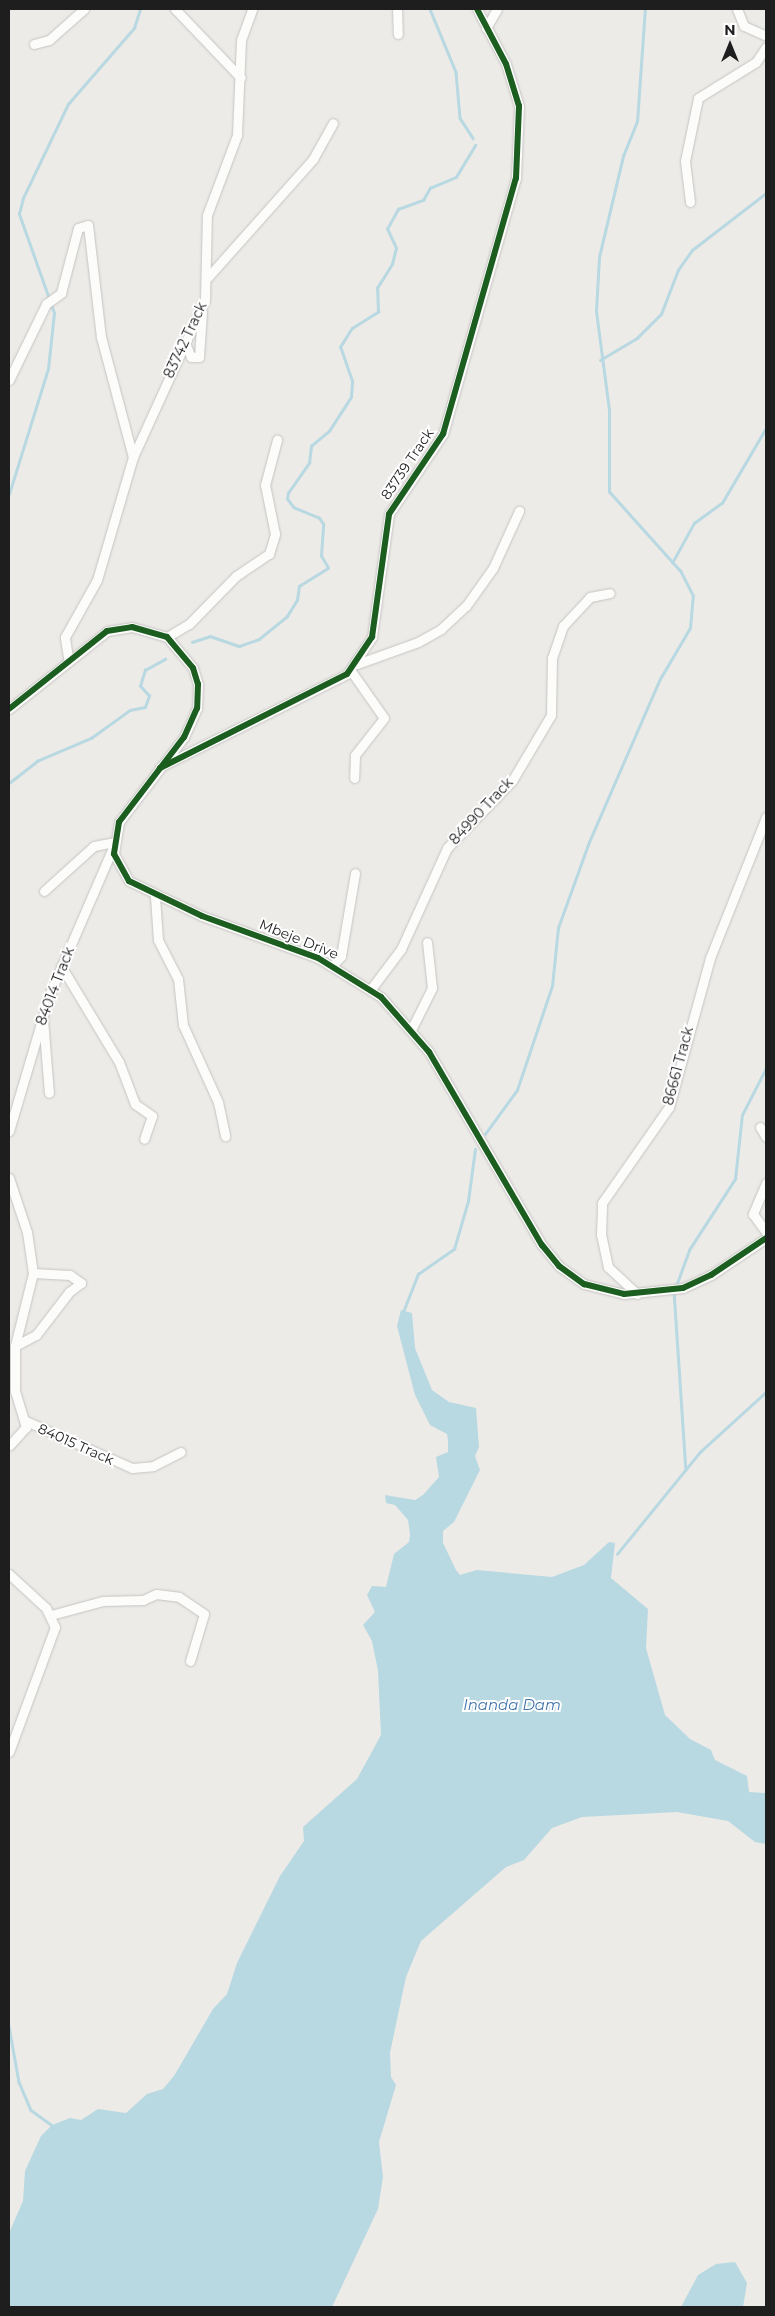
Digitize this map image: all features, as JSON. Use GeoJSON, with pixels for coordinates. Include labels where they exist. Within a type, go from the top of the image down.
{"type":"FeatureCollection","features":[{"type":"Feature","properties":{"kind":"street"},"geometry":{"type":"LineString","coordinates":[[34,44],[49,40],[84,9]]}},
{"type":"Feature","properties":{"kind":"street"},"geometry":{"type":"LineString","coordinates":[[175,9],[241,78]]}},
{"type":"Feature","properties":{"kind":"street","name":"83742 Track"},"geometry":{"type":"LineString","coordinates":[[68,657],[65,637],[97,580],[131,475],[132,458],[202,308],[208,277],[207,215],[237,134],[242,32],[252,9]]}},
{"type":"Feature","properties":{"kind":"street"},"geometry":{"type":"LineString","coordinates":[[397,9],[398,34]]}},
{"type":"Feature","properties":{"kind":"street","name":"83739 Track"},"geometry":{"type":"LineString","coordinates":[[354,667],[378,616],[389,514],[444,434],[516,178],[518,106],[506,64],[477,9]]}},
{"type":"Feature","properties":{"kind":"street"},"geometry":{"type":"LineString","coordinates":[[486,28],[497,9]]}},
{"type":"Feature","properties":{"kind":"street"},"geometry":{"type":"LineString","coordinates":[[737,9],[744,26],[766,36]]}},
{"type":"Feature","properties":{"kind":"street"},"geometry":{"type":"LineString","coordinates":[[690,202],[685,161],[698,98],[756,62],[766,47]]}},
{"type":"Feature","properties":{"kind":"street"},"geometry":{"type":"LineString","coordinates":[[208,277],[313,159],[333,122]]}},
{"type":"Feature","properties":{"kind":"street"},"geometry":{"type":"LineString","coordinates":[[9,380],[46,304],[61,293],[78,228],[88,225],[101,337],[132,458]]}},
{"type":"Feature","properties":{"kind":"street"},"geometry":{"type":"LineString","coordinates":[[185,343],[192,357],[199,357],[202,308]]}},
{"type":"Feature","properties":{"kind":"street"},"geometry":{"type":"LineString","coordinates":[[167,637],[199,616],[236,576],[269,554],[275,534],[265,490],[277,440]]}},
{"type":"Feature","properties":{"kind":"street"},"geometry":{"type":"LineString","coordinates":[[160,768],[354,667],[418,642],[441,629],[466,606],[493,568],[519,511]]}},
{"type":"Feature","properties":{"kind":"street","name":"84990 Track"},"geometry":{"type":"LineString","coordinates":[[371,989],[401,949],[447,848],[512,782],[551,716],[553,649],[563,626],[590,597],[610,593]]}},
{"type":"Feature","properties":{"kind":"street"},"geometry":{"type":"LineString","coordinates":[[9,709],[68,657],[115,628],[146,629],[167,637],[193,668],[198,697],[189,729],[126,809],[114,843],[94,846],[44,891]]}},
{"type":"Feature","properties":{"kind":"street"},"geometry":{"type":"LineString","coordinates":[[354,667],[384,718],[355,754],[354,778]]}},
{"type":"Feature","properties":{"kind":"street","name":"86661 Track"},"geometry":{"type":"LineString","coordinates":[[637,1294],[608,1267],[601,1235],[602,1203],[669,1107],[710,958],[766,817]]}},
{"type":"Feature","properties":{"kind":"street","name":"Mbeje Drive"},"geometry":{"type":"LineString","coordinates":[[114,843],[124,876],[155,897],[333,965],[371,989],[412,1028],[550,1256],[584,1284],[611,1293],[637,1294],[692,1285],[766,1238]]}},
{"type":"Feature","properties":{"kind":"street","name":"84014 Track"},"geometry":{"type":"LineString","coordinates":[[9,1131],[43,1016],[61,966],[114,843]]}},
{"type":"Feature","properties":{"kind":"street"},"geometry":{"type":"LineString","coordinates":[[333,965],[342,951],[348,896],[355,873]]}},
{"type":"Feature","properties":{"kind":"street"},"geometry":{"type":"LineString","coordinates":[[155,897],[158,940],[178,979],[185,1030],[218,1102],[225,1136]]}},
{"type":"Feature","properties":{"kind":"street"},"geometry":{"type":"LineString","coordinates":[[412,1028],[432,988],[427,942]]}},
{"type":"Feature","properties":{"kind":"street"},"geometry":{"type":"LineString","coordinates":[[61,966],[119,1062],[135,1104],[152,1116],[144,1139]]}},
{"type":"Feature","properties":{"kind":"street"},"geometry":{"type":"LineString","coordinates":[[43,1016],[49,1093]]}},
{"type":"Feature","properties":{"kind":"street"},"geometry":{"type":"LineString","coordinates":[[760,1127],[766,1137]]}},
{"type":"Feature","properties":{"kind":"street"},"geometry":{"type":"LineString","coordinates":[[9,1178],[27,1232],[33,1273],[15,1346],[15,1391],[26,1422],[22,1435],[9,1445]]}},
{"type":"Feature","properties":{"kind":"street"},"geometry":{"type":"LineString","coordinates":[[766,1183],[753,1214],[766,1232]]}},
{"type":"Feature","properties":{"kind":"street"},"geometry":{"type":"LineString","coordinates":[[15,1346],[36,1335],[69,1292],[81,1283],[70,1275],[33,1273]]}},
{"type":"Feature","properties":{"kind":"street","name":"84015 Track"},"geometry":{"type":"LineString","coordinates":[[26,1422],[132,1468],[153,1466],[181,1452]]}},
{"type":"Feature","properties":{"kind":"street"},"geometry":{"type":"LineString","coordinates":[[9,1574],[51,1615],[52,1640],[24,1702],[9,1752]]}},
{"type":"Feature","properties":{"kind":"street"},"geometry":{"type":"LineString","coordinates":[[51,1615],[103,1601],[143,1600],[156,1594],[179,1597],[204,1614],[190,1661]]}},
{"type":"Feature","properties":{"kind":"water","name":"Inanda Dam"},"geometry":{"type":"Polygon","coordinates":[[[401,1310],[412,1313],[415,1348],[432,1390],[449,1402],[476,1408],[479,1447],[475,1456],[480,1470],[454,1522],[443,1531],[443,1543],[456,1570],[460,1575],[477,1570],[552,1577],[584,1565],[609,1542],[615,1543],[611,1578],[648,1609],[646,1648],[665,1715],[690,1739],[711,1750],[715,1760],[747,1776],[749,1792],[766,1793],[766,1844],[755,1842],[728,1821],[677,1812],[582,1817],[552,1828],[524,1860],[506,1867],[421,1941],[406,1977],[390,2053],[391,2077],[396,2085],[379,2142],[383,2177],[378,2209],[332,2307],[9,2307],[9,2233],[23,2201],[25,2171],[41,2136],[52,2125],[70,2118],[81,2120],[98,2109],[126,2113],[147,2094],[163,2089],[174,2076],[213,2009],[227,1994],[237,1963],[280,1876],[304,1841],[303,1827],[357,1779],[381,1735],[378,1671],[372,1641],[363,1625],[375,1612],[367,1595],[372,1586],[386,1587],[394,1554],[409,1542],[410,1534],[408,1520],[395,1505],[386,1503],[385,1495],[415,1500],[423,1495],[439,1477],[436,1457],[448,1452],[447,1434],[430,1425],[415,1395],[397,1326],[401,1310]]]}},
{"type":"Feature","properties":{"kind":"water"},"geometry":{"type":"Polygon","coordinates":[[[735,2262],[747,2283],[743,2307],[681,2307],[698,2275],[716,2264],[735,2262]]]}},
{"type":"Feature","properties":{"kind":"waterway"},"geometry":{"type":"LineString","coordinates":[[9,494],[48,369],[54,313],[19,214],[23,198],[68,104],[134,28],[140,9]]}},
{"type":"Feature","properties":{"kind":"waterway"},"geometry":{"type":"LineString","coordinates":[[430,9],[456,72],[460,118],[473,138]]}},
{"type":"Feature","properties":{"kind":"waterway"},"geometry":{"type":"LineString","coordinates":[[485,1134],[517,1090],[552,986],[558,928],[589,842],[660,679],[690,628],[693,596],[680,571],[609,492],[609,410],[596,311],[599,257],[623,156],[637,122],[645,9]]}},
{"type":"Feature","properties":{"kind":"waterway"},"geometry":{"type":"LineString","coordinates":[[192,642],[210,636],[239,646],[259,639],[287,616],[297,600],[299,586],[328,568],[321,556],[323,524],[319,518],[294,508],[287,499],[288,493],[309,463],[311,446],[329,431],[351,397],[352,381],[340,347],[352,328],[378,312],[377,288],[392,264],[396,248],[387,229],[398,209],[423,200],[430,188],[456,177],[475,145]]}},
{"type":"Feature","properties":{"kind":"waterway"},"geometry":{"type":"LineString","coordinates":[[600,360],[637,338],[661,314],[678,270],[692,250],[766,193]]}},
{"type":"Feature","properties":{"kind":"waterway"},"geometry":{"type":"LineString","coordinates":[[672,563],[694,523],[722,503],[766,428]]}},
{"type":"Feature","properties":{"kind":"waterway"},"geometry":{"type":"LineString","coordinates":[[9,783],[37,761],[91,738],[130,710],[145,707],[149,696],[140,686],[145,670],[165,659]]}},
{"type":"Feature","properties":{"kind":"waterway"},"geometry":{"type":"LineString","coordinates":[[676,1286],[689,1250],[735,1179],[742,1115],[766,1068]]}},
{"type":"Feature","properties":{"kind":"waterway"},"geometry":{"type":"LineString","coordinates":[[403,1312],[418,1274],[454,1249],[468,1201],[475,1149]]}},
{"type":"Feature","properties":{"kind":"waterway"},"geometry":{"type":"LineString","coordinates":[[674,1291],[686,1470]]}},
{"type":"Feature","properties":{"kind":"waterway"},"geometry":{"type":"LineString","coordinates":[[617,1554],[700,1452],[766,1392]]}},
{"type":"Feature","properties":{"kind":"waterway"},"geometry":{"type":"LineString","coordinates":[[9,2026],[19,2082],[31,2110],[52,2125]]}},
{"type":"Feature","properties":{"kind":"cycle path"},"geometry":{"type":"LineString","coordinates":[[160,768],[347,674],[372,637],[389,514],[443,434],[516,178],[519,106],[506,64],[477,9]]}},
{"type":"Feature","properties":{"kind":"cycle path"},"geometry":{"type":"LineString","coordinates":[[9,709],[107,631],[132,627],[167,637],[193,668],[198,684],[197,708],[184,737],[119,822],[114,854],[129,881],[202,916],[318,958],[381,997],[429,1052],[542,1245],[559,1266],[584,1284],[624,1294],[683,1288],[711,1275],[766,1238]]}}]}
